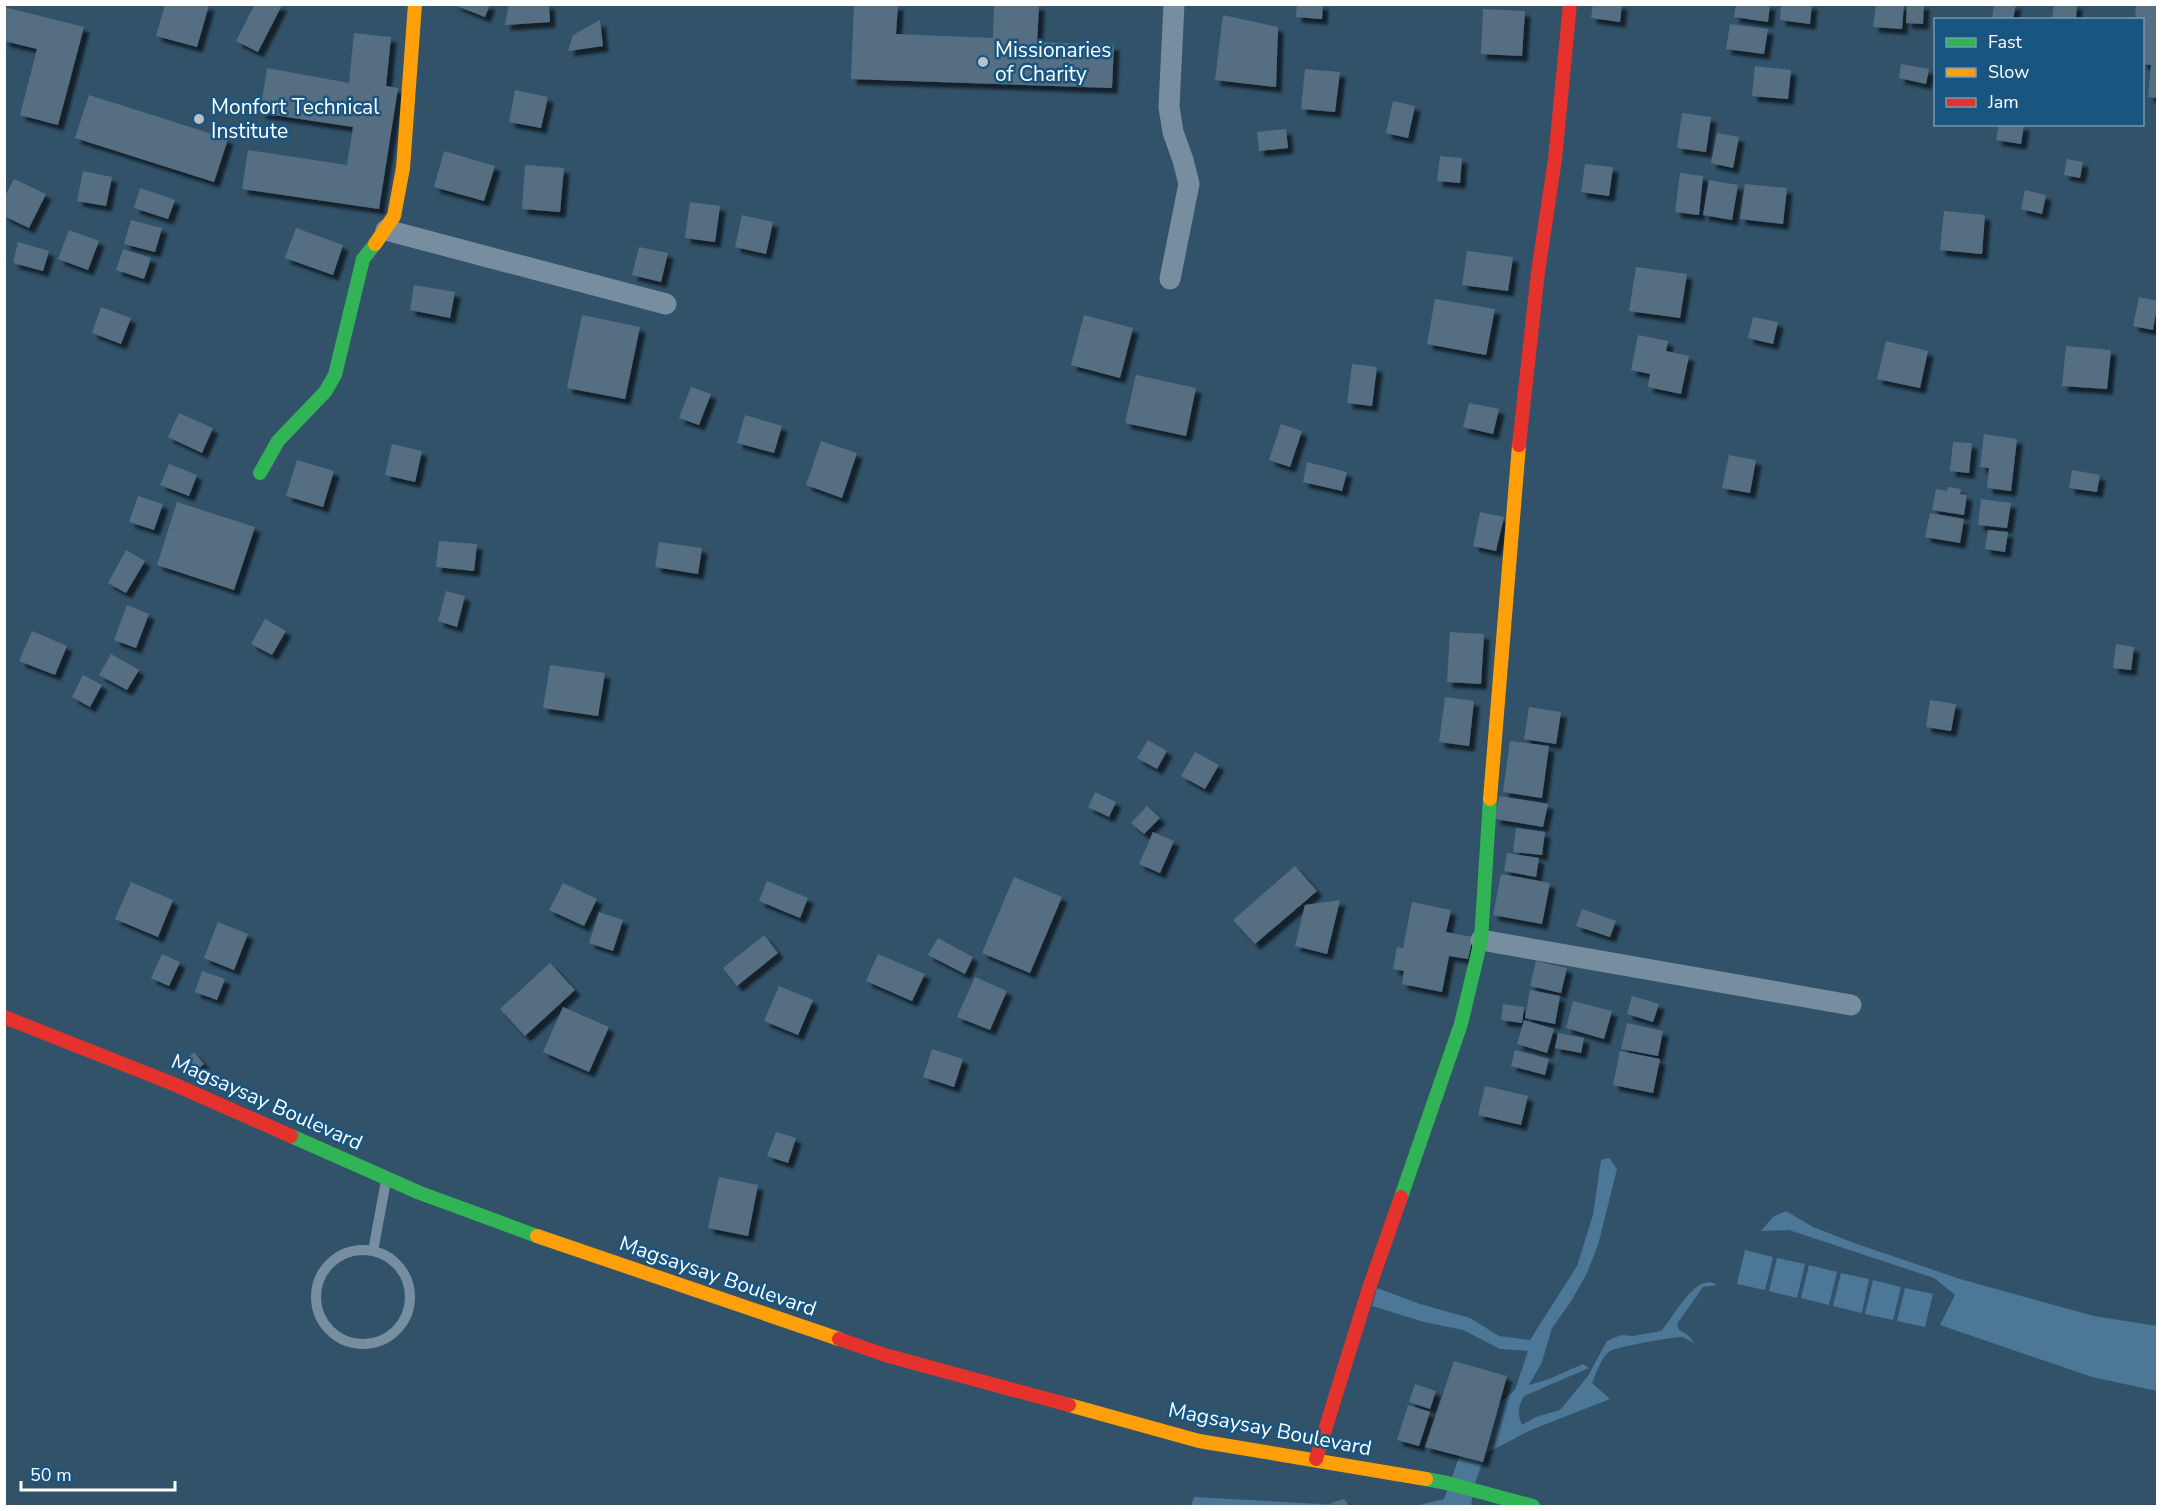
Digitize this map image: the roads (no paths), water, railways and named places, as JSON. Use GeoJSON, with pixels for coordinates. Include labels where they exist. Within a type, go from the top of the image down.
{"type":"FeatureCollection","features":[{"type":"Feature","properties":{"kind":"street"},"geometry":{"type":"LineString","coordinates":[[260,472],[278,441],[325,392],[335,375],[363,259],[386,230],[393,216],[404,168],[416,4]]}},
{"type":"Feature","properties":{"kind":"street"},"geometry":{"type":"LineString","coordinates":[[1170,279],[1189,184],[1173,132],[1169,107],[1174,4]]}},
{"type":"Feature","properties":{"kind":"street"},"geometry":{"type":"LineString","coordinates":[[1316,1459],[1368,1290],[1461,1024],[1481,940],[1492,762],[1522,404],[1555,159],[1570,4]]}},
{"type":"Feature","properties":{"kind":"street"},"geometry":{"type":"LineString","coordinates":[[386,230],[666,304]]}},
{"type":"Feature","properties":{"kind":"street"},"geometry":{"type":"LineString","coordinates":[[1481,940],[1851,1005]]}},
{"type":"Feature","properties":{"kind":"street","name":"Magsaysay Boulevard"},"geometry":{"type":"LineString","coordinates":[[4,1017],[171,1083],[420,1193],[555,1243],[885,1355],[1199,1441],[1447,1483],[1530,1506]]}},
{"type":"Feature","properties":{"kind":"lane"},"geometry":{"type":"LineString","coordinates":[[373,1251],[387,1177]]}},
{"type":"Feature","properties":{"kind":"lane"},"geometry":{"type":"LineString","coordinates":[[359,1250],[373,1251],[386,1256],[398,1265],[405,1277],[410,1297],[405,1318],[392,1334],[373,1344],[359,1345],[345,1342],[323,1324],[317,1312],[315,1298],[317,1283],[323,1271],[333,1260],[345,1253],[359,1250]]}},
{"type":"Feature","properties":{"kind":"water"},"geometry":{"type":"Polygon","coordinates":[[[1609,1158],[1617,1169],[1598,1245],[1587,1273],[1552,1328],[1542,1362],[1529,1385],[1583,1364],[1589,1368],[1524,1396],[1519,1410],[1522,1425],[1536,1417],[1560,1410],[1588,1376],[1607,1341],[1621,1335],[1633,1336],[1661,1331],[1686,1298],[1702,1284],[1709,1282],[1717,1285],[1703,1287],[1677,1324],[1679,1330],[1688,1335],[1695,1344],[1683,1337],[1678,1337],[1610,1351],[1601,1361],[1592,1383],[1610,1399],[1531,1430],[1485,1454],[1474,1486],[1471,1506],[1415,1506],[1444,1499],[1472,1421],[1515,1390],[1528,1351],[1500,1349],[1463,1330],[1424,1322],[1372,1306],[1377,1288],[1420,1304],[1470,1318],[1499,1336],[1530,1340],[1577,1266],[1593,1215],[1601,1160],[1609,1158]]]}},
{"type":"Feature","properties":{"kind":"water"},"geometry":{"type":"Polygon","coordinates":[[[1786,1211],[1813,1227],[1960,1279],[2094,1316],[2157,1326],[2157,1391],[2092,1377],[1940,1325],[1955,1295],[1934,1278],[1789,1230],[1761,1231],[1773,1217],[1786,1211]]]}},
{"type":"Feature","properties":{"kind":"water"},"geometry":{"type":"Polygon","coordinates":[[[1745,1250],[1773,1257],[1765,1290],[1737,1284],[1745,1250]]]}},
{"type":"Feature","properties":{"kind":"water"},"geometry":{"type":"Polygon","coordinates":[[[1777,1258],[1805,1264],[1797,1298],[1769,1291],[1777,1258]]]}},
{"type":"Feature","properties":{"kind":"water"},"geometry":{"type":"Polygon","coordinates":[[[1809,1265],[1837,1272],[1829,1305],[1801,1298],[1809,1265]]]}},
{"type":"Feature","properties":{"kind":"water"},"geometry":{"type":"Polygon","coordinates":[[[1841,1273],[1869,1279],[1862,1313],[1833,1306],[1841,1273]]]}},
{"type":"Feature","properties":{"kind":"water"},"geometry":{"type":"Polygon","coordinates":[[[1873,1280],[1901,1287],[1893,1320],[1865,1314],[1873,1280]]]}},
{"type":"Feature","properties":{"kind":"water"},"geometry":{"type":"Polygon","coordinates":[[[1905,1288],[1933,1294],[1925,1327],[1897,1321],[1905,1288]]]}},
{"type":"Feature","properties":{"kind":"water"},"geometry":{"type":"Polygon","coordinates":[[[1194,1497],[1357,1506],[1191,1506],[1194,1497]]]}},
{"type":"Feature","properties":{"kind":"place","name":"Missionaries of Charity"},"geometry":{"type":"Point","coordinates":[983,62]}},
{"type":"Feature","properties":{"kind":"place","name":"Monfort Technical Institute"},"geometry":{"type":"Point","coordinates":[199,119]}}]}
